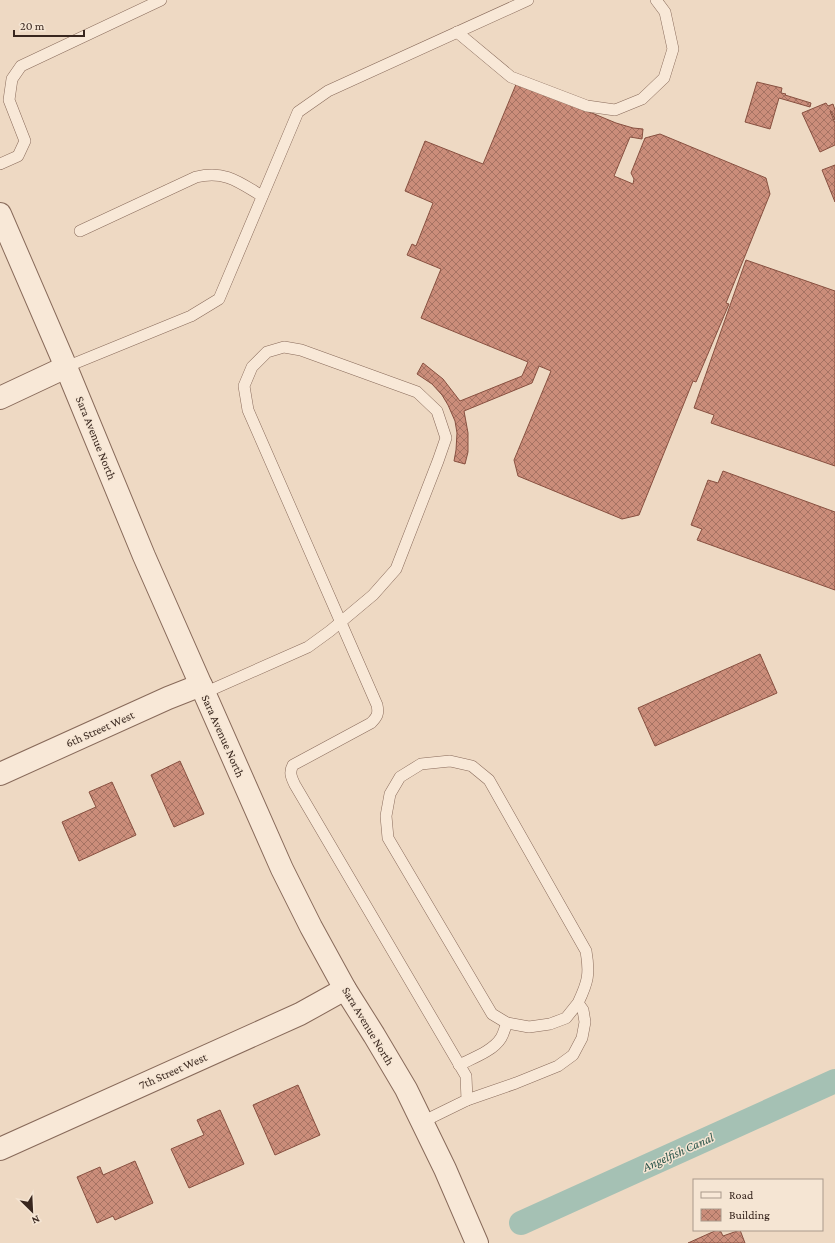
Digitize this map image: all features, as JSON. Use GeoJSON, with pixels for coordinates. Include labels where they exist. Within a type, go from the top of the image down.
{"type":"FeatureCollection","features":[{"type":"Feature","properties":{"kind":"street","name":"Sara Avenue North"},"geometry":{"type":"LineString","coordinates":[[0,214],[66,367],[144,556],[282,869],[345,989],[406,1089],[445,1169],[477,1243]]}},
{"type":"Feature","properties":{"kind":"street"},"geometry":{"type":"LineString","coordinates":[[0,398],[66,367]]}},
{"type":"Feature","properties":{"kind":"street","name":"6th Street West"},"geometry":{"type":"LineString","coordinates":[[0,774],[168,698],[203,689]]}},
{"type":"Feature","properties":{"kind":"street","name":"7th Street West"},"geometry":{"type":"LineString","coordinates":[[0,1149],[300,1014],[345,989]]}},
{"type":"Feature","properties":{"kind":"lane"},"geometry":{"type":"LineString","coordinates":[[0,164],[18,156],[25,141],[9,100],[12,80],[21,66],[161,0]]}},
{"type":"Feature","properties":{"kind":"lane"},"geometry":{"type":"LineString","coordinates":[[66,367],[191,316],[218,300],[298,112],[328,91],[528,0]]}},
{"type":"Feature","properties":{"kind":"lane"},"geometry":{"type":"LineString","coordinates":[[457,32],[511,77],[587,106],[615,110],[642,99],[664,78],[673,49],[665,12],[656,0]]}},
{"type":"Feature","properties":{"kind":"lane"},"geometry":{"type":"LineString","coordinates":[[80,231],[196,177],[205,175],[219,174],[235,179],[262,196]]}},
{"type":"Feature","properties":{"kind":"lane"},"geometry":{"type":"LineString","coordinates":[[203,689],[308,647],[340,623],[373,595],[396,569],[446,438],[437,411],[417,392],[301,350],[284,347],[267,352],[252,367],[244,386],[248,410],[340,623],[377,705],[378,712],[376,718],[371,723],[293,765],[290,770],[291,776],[466,1076],[467,1100]]}},
{"type":"Feature","properties":{"kind":"lane"},"geometry":{"type":"LineString","coordinates":[[450,761],[472,766],[489,780],[586,951],[589,969],[585,988],[578,1003],[566,1018],[550,1024],[529,1027],[507,1023],[492,1014],[388,838],[386,816],[390,794],[400,777],[421,764],[450,761]]}},
{"type":"Feature","properties":{"kind":"lane"},"geometry":{"type":"LineString","coordinates":[[422,1122],[467,1100],[516,1084],[558,1066],[573,1056],[582,1038],[584,1022],[583,1010],[578,1003]]}},
{"type":"Feature","properties":{"kind":"lane"},"geometry":{"type":"LineString","coordinates":[[459,1065],[488,1050],[494,1045],[501,1038],[507,1023]]}},
{"type":"Feature","properties":{"kind":"building"},"geometry":{"type":"Polygon","coordinates":[[[517,82],[616,123],[643,129],[642,139],[630,137],[614,176],[633,184],[634,179],[631,173],[645,138],[660,134],[766,178],[770,194],[726,303],[729,304],[696,382],[693,381],[639,515],[622,519],[518,476],[514,460],[551,371],[539,366],[532,383],[464,411],[468,433],[468,452],[465,464],[454,461],[457,433],[455,421],[448,405],[442,395],[432,384],[417,374],[423,363],[443,379],[460,401],[522,376],[528,362],[421,318],[441,269],[407,255],[412,244],[416,246],[433,203],[405,191],[425,141],[483,164],[517,82]]]}},
{"type":"Feature","properties":{"kind":"building"},"geometry":{"type":"Polygon","coordinates":[[[757,82],[782,88],[781,93],[811,103],[810,107],[779,98],[770,129],[745,122],[757,82]]]}},
{"type":"Feature","properties":{"kind":"building"},"geometry":{"type":"Polygon","coordinates":[[[826,103],[828,106],[833,104],[835,110],[835,120],[830,111],[835,123],[835,145],[820,152],[802,113],[826,103]]]}},
{"type":"Feature","properties":{"kind":"building"},"geometry":{"type":"Polygon","coordinates":[[[835,165],[835,202],[822,170],[835,165]]]}},
{"type":"Feature","properties":{"kind":"building"},"geometry":{"type":"Polygon","coordinates":[[[746,260],[835,291],[835,466],[711,423],[714,415],[694,408],[746,260]]]}},
{"type":"Feature","properties":{"kind":"building"},"geometry":{"type":"Polygon","coordinates":[[[723,471],[835,512],[835,590],[697,540],[702,529],[691,525],[708,480],[718,483],[723,471]]]}},
{"type":"Feature","properties":{"kind":"building"},"geometry":{"type":"Polygon","coordinates":[[[760,654],[777,693],[655,746],[638,708],[760,654]]]}},
{"type":"Feature","properties":{"kind":"building"},"geometry":{"type":"Polygon","coordinates":[[[180,761],[204,814],[174,827],[151,775],[180,761]]]}},
{"type":"Feature","properties":{"kind":"building"},"geometry":{"type":"Polygon","coordinates":[[[112,782],[136,835],[79,861],[62,822],[96,807],[89,792],[112,782]]]}},
{"type":"Feature","properties":{"kind":"building"},"geometry":{"type":"Polygon","coordinates":[[[298,1085],[320,1135],[275,1155],[253,1105],[298,1085]]]}},
{"type":"Feature","properties":{"kind":"building"},"geometry":{"type":"Polygon","coordinates":[[[220,1110],[244,1164],[189,1188],[171,1149],[204,1135],[197,1120],[220,1110]]]}},
{"type":"Feature","properties":{"kind":"building"},"geometry":{"type":"Polygon","coordinates":[[[135,1161],[153,1203],[115,1220],[113,1216],[97,1223],[77,1177],[100,1167],[103,1175],[135,1161]]]}},
{"type":"Feature","properties":{"kind":"building"},"geometry":{"type":"Polygon","coordinates":[[[715,1231],[720,1231],[723,1236],[740,1231],[745,1243],[688,1243],[715,1231]]]}},
{"type":"Feature","properties":{"kind":"waterway","name":"Angelfish Canal"},"geometry":{"type":"LineString","coordinates":[[521,1223],[835,1081]]}}]}
